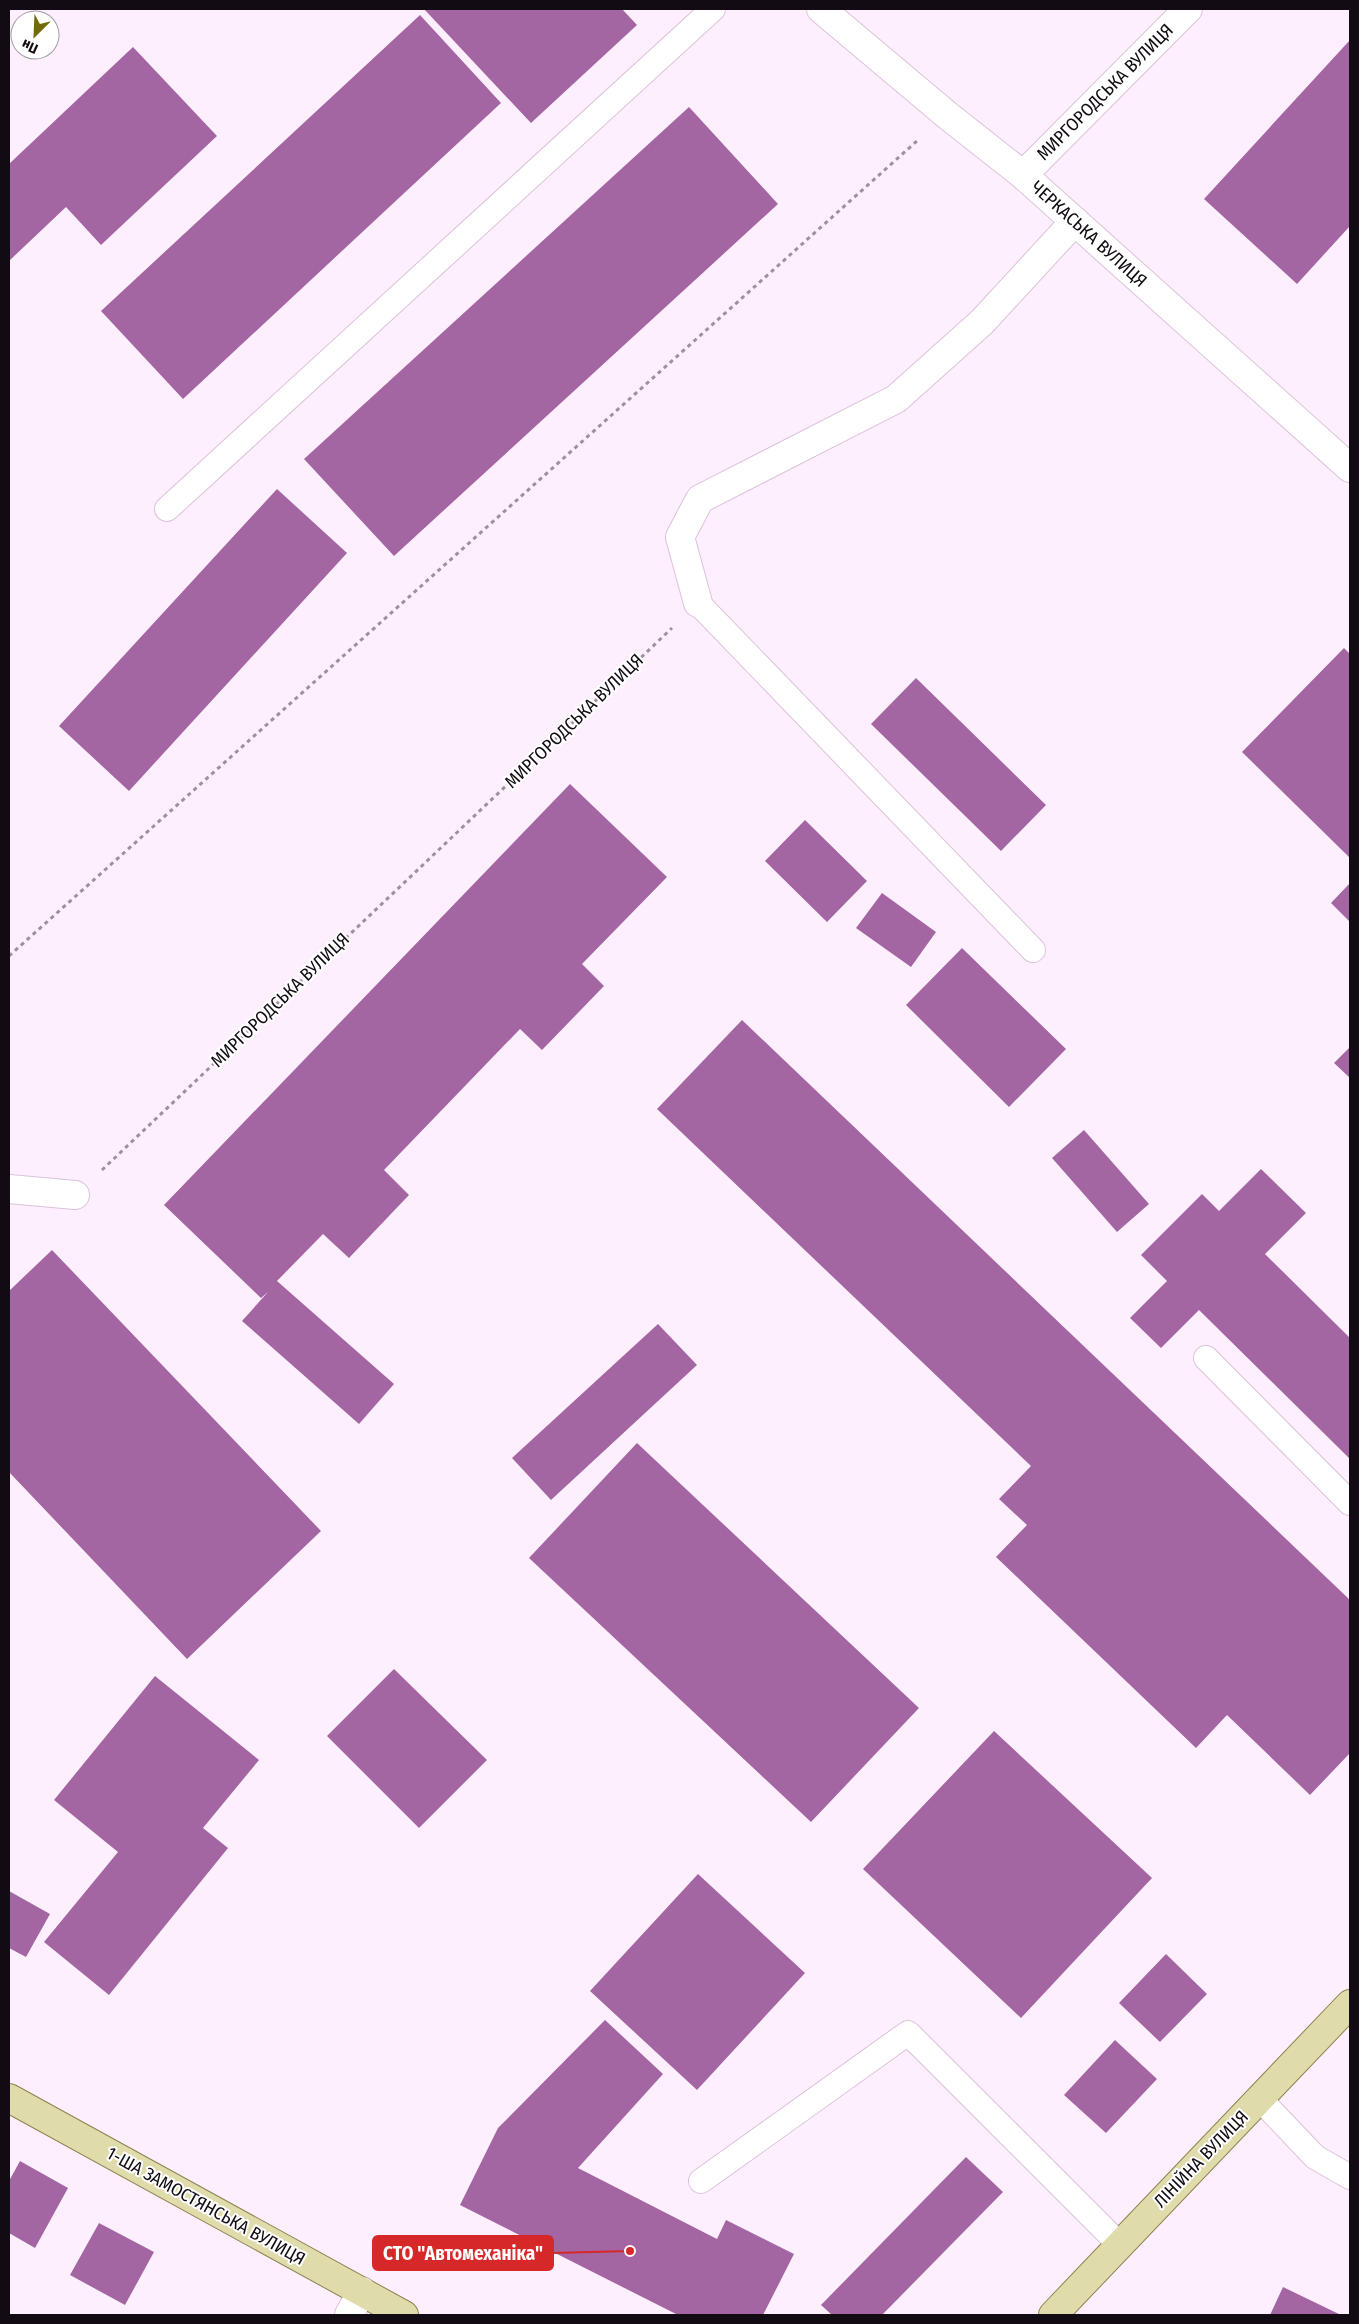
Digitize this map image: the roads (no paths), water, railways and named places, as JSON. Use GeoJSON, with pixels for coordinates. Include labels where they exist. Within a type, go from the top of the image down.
{"type":"FeatureCollection","features":[{"type":"Feature","properties":{"kind":"main road","name":"ЛІНІЙНА ВУЛИЦЯ"},"geometry":{"type":"LineString","coordinates":[[1053,2315],[1350,2004]]}},
{"type":"Feature","properties":{"kind":"main road","name":"1-ША ЗАМОСТЯНСЬКА ВУЛИЦЯ"},"geometry":{"type":"LineString","coordinates":[[9,2098],[404,2315]]}},
{"type":"Feature","properties":{"kind":"street","name":"ЧЕРКАСЬКА ВУЛИЦЯ"},"geometry":{"type":"LineString","coordinates":[[821,9],[946,115],[1022,175],[1350,468]]}},
{"type":"Feature","properties":{"kind":"street","name":"МИРГОРОДСЬКА ВУЛИЦЯ"},"geometry":{"type":"LineString","coordinates":[[1022,175],[1188,9]]}},
{"type":"Feature","properties":{"kind":"street"},"geometry":{"type":"LineString","coordinates":[[698,603],[680,537],[700,499],[896,399],[982,322],[1075,221]]}},
{"type":"Feature","properties":{"kind":"street"},"geometry":{"type":"LineString","coordinates":[[9,1189],[75,1196]]}},
{"type":"Feature","properties":{"kind":"street"},"geometry":{"type":"LineString","coordinates":[[349,2315],[362,2291]]}},
{"type":"Feature","properties":{"kind":"lane"},"geometry":{"type":"LineString","coordinates":[[167,509],[712,9]]}},
{"type":"Feature","properties":{"kind":"lane"},"geometry":{"type":"LineString","coordinates":[[698,603],[1033,950]]}},
{"type":"Feature","properties":{"kind":"lane"},"geometry":{"type":"LineString","coordinates":[[1206,1358],[1350,1503]]}},
{"type":"Feature","properties":{"kind":"lane"},"geometry":{"type":"LineString","coordinates":[[701,2181],[908,2033],[1119,2244]]}},
{"type":"Feature","properties":{"kind":"lane"},"geometry":{"type":"LineString","coordinates":[[1259,2098],[1315,2157],[1350,2177]]}},
{"type":"Feature","properties":{"kind":"place","name":"СТО \"Автомеханіка\""},"geometry":{"type":"Point","coordinates":[630,2251]}}]}
